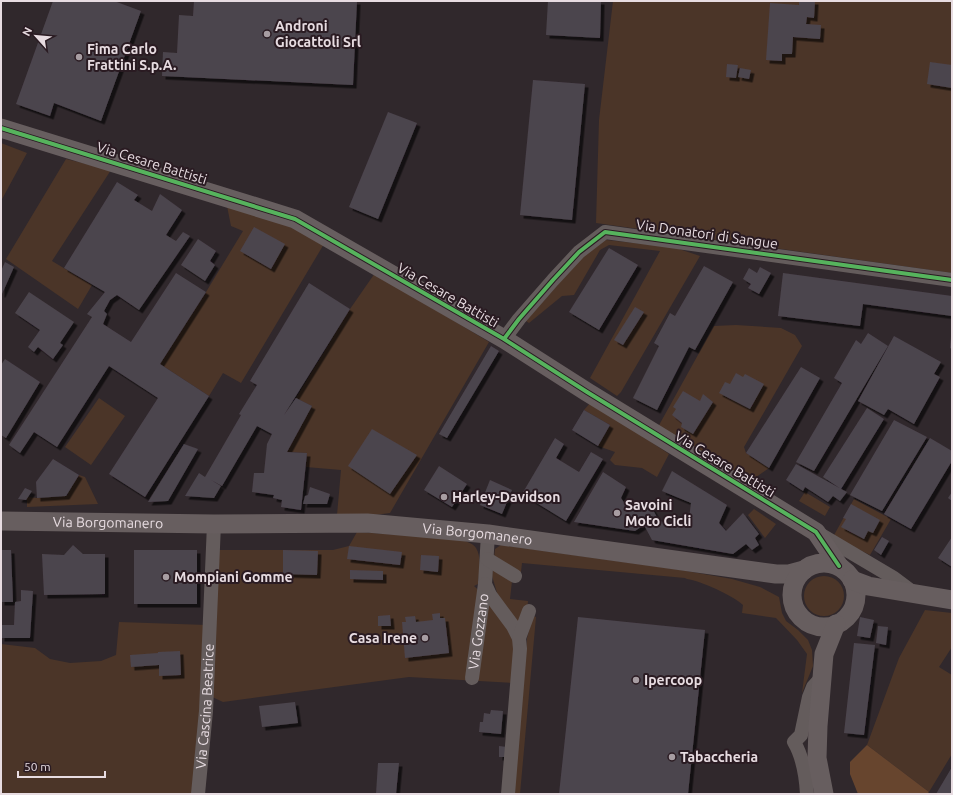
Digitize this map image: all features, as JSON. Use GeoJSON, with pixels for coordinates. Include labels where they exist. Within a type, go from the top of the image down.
{"type":"FeatureCollection","features":[{"type":"Feature","properties":{"kind":"main road","name":"Via Cesare Battisti"},"geometry":{"type":"LineString","coordinates":[[1,128],[295,219],[504,339],[600,400],[809,528],[839,566]]}},
{"type":"Feature","properties":{"kind":"main road","name":"Via Borgomanero"},"geometry":{"type":"LineString","coordinates":[[1,521],[214,524],[367,523],[488,534],[776,574],[789,574],[806,568]]}},
{"type":"Feature","properties":{"kind":"main road","name":"Via Cesare Battisti"},"geometry":{"type":"LineString","coordinates":[[806,568],[814,554],[814,541],[810,534],[809,528]]}},
{"type":"Feature","properties":{"kind":"main road"},"geometry":{"type":"LineString","coordinates":[[806,622],[820,627],[830,626],[846,618],[852,610],[856,595],[852,580],[847,572],[839,566],[824,563],[806,568],[797,577],[793,586],[792,598],[796,610],[818,640],[824,654]]}},
{"type":"Feature","properties":{"kind":"main road","name":"Via Borgomanero"},"geometry":{"type":"LineString","coordinates":[[739,570],[783,590],[792,598]]}},
{"type":"Feature","properties":{"kind":"main road"},"geometry":{"type":"LineString","coordinates":[[852,580],[868,586],[952,600]]}},
{"type":"Feature","properties":{"kind":"main road"},"geometry":{"type":"LineString","coordinates":[[852,610],[877,598],[916,594]]}},
{"type":"Feature","properties":{"kind":"main road"},"geometry":{"type":"LineString","coordinates":[[824,794],[817,758],[818,726],[824,654],[836,624]]}},
{"type":"Feature","properties":{"kind":"street","name":"Via Donatori di Sangue"},"geometry":{"type":"LineString","coordinates":[[504,339],[553,280],[579,252],[605,232],[952,280]]}},
{"type":"Feature","properties":{"kind":"street","name":"Via Cascina Beatrice"},"geometry":{"type":"LineString","coordinates":[[198,794],[206,711],[214,524]]}},
{"type":"Feature","properties":{"kind":"street","name":"Via Cesare Battisti"},"geometry":{"type":"LineString","coordinates":[[809,528],[894,578],[916,594]]}},
{"type":"Feature","properties":{"kind":"street","name":"Via Gozzano"},"geometry":{"type":"LineString","coordinates":[[472,678],[485,584],[488,534]]}},
{"type":"Feature","properties":{"kind":"street"},"geometry":{"type":"LineString","coordinates":[[487,559],[515,576]]}},
{"type":"Feature","properties":{"kind":"street","name":"Via Gozzano"},"geometry":{"type":"LineString","coordinates":[[485,584],[490,595],[519,638]]}},
{"type":"Feature","properties":{"kind":"street"},"geometry":{"type":"LineString","coordinates":[[508,794],[520,649],[519,638],[530,611]]}},
{"type":"Feature","properties":{"kind":"street"},"geometry":{"type":"LineString","coordinates":[[807,794],[806,780],[799,750],[794,742],[801,735],[809,697],[813,687],[822,676]]}},
{"type":"Feature","properties":{"kind":"shaded area"},"geometry":{"type":"Polygon","coordinates":[[[613,1],[952,1],[952,273],[596,223],[599,120],[613,1]]]}},
{"type":"Feature","properties":{"kind":"shaded area"},"geometry":{"type":"Polygon","coordinates":[[[1,143],[27,153],[1,201],[1,143]]]}},
{"type":"Feature","properties":{"kind":"shaded area"},"geometry":{"type":"Polygon","coordinates":[[[66,159],[111,170],[52,261],[92,285],[78,309],[6,259],[66,159]]]}},
{"type":"Feature","properties":{"kind":"shaded area"},"geometry":{"type":"Polygon","coordinates":[[[227,206],[288,225],[324,244],[241,383],[223,373],[209,396],[160,364],[243,231],[231,226],[227,206]]]}},
{"type":"Feature","properties":{"kind":"shaded area"},"geometry":{"type":"Polygon","coordinates":[[[606,240],[663,246],[664,244],[700,256],[621,392],[617,396],[590,378],[660,251],[609,245],[600,250],[574,295],[562,296],[529,323],[526,321],[587,251],[606,240]]]}},
{"type":"Feature","properties":{"kind":"shaded area"},"geometry":{"type":"Polygon","coordinates":[[[375,273],[489,342],[390,513],[367,516],[337,515],[341,470],[306,467],[307,453],[287,452],[312,406],[296,398],[350,309],[375,273]]]}},
{"type":"Feature","properties":{"kind":"shaded area"},"geometry":{"type":"Polygon","coordinates":[[[736,325],[781,328],[795,335],[802,346],[744,447],[746,453],[769,468],[749,482],[658,427],[714,326],[736,325]]]}},
{"type":"Feature","properties":{"kind":"shaded area"},"geometry":{"type":"Polygon","coordinates":[[[99,398],[125,416],[91,465],[65,447],[99,398]]]}},
{"type":"Feature","properties":{"kind":"shaded area"},"geometry":{"type":"Polygon","coordinates":[[[591,402],[669,454],[657,477],[642,468],[615,465],[610,460],[615,452],[598,446],[610,425],[584,410],[591,402]]]}},
{"type":"Feature","properties":{"kind":"shaded area"},"geometry":{"type":"Polygon","coordinates":[[[79,475],[85,477],[98,504],[27,507],[27,497],[37,498],[66,496],[79,475]]]}},
{"type":"Feature","properties":{"kind":"shaded area"},"geometry":{"type":"Polygon","coordinates":[[[805,492],[830,507],[825,516],[799,501],[805,492]]]}},
{"type":"Feature","properties":{"kind":"shaded area"},"geometry":{"type":"Polygon","coordinates":[[[854,499],[891,519],[870,555],[833,537],[854,499]]]}},
{"type":"Feature","properties":{"kind":"shaded area"},"geometry":{"type":"Polygon","coordinates":[[[754,509],[776,524],[765,538],[748,515],[754,509]]]}},
{"type":"Feature","properties":{"kind":"shaded area"},"geometry":{"type":"Polygon","coordinates":[[[357,532],[459,539],[469,542],[475,546],[479,556],[480,566],[478,584],[474,586],[489,600],[516,643],[514,683],[409,677],[223,702],[208,695],[216,550],[333,550],[349,546],[357,532]]]}},
{"type":"Feature","properties":{"kind":"shaded area"},"geometry":{"type":"Polygon","coordinates":[[[501,545],[675,569],[732,579],[760,587],[779,597],[782,613],[786,621],[808,640],[812,650],[813,666],[802,693],[807,654],[797,640],[776,618],[742,613],[743,605],[732,597],[708,585],[685,578],[522,563],[521,572],[513,572],[510,599],[528,601],[527,612],[520,628],[498,596],[492,576],[495,549],[501,545]]]}},
{"type":"Feature","properties":{"kind":"shaded area"},"geometry":{"type":"Polygon","coordinates":[[[828,576],[835,579],[841,585],[844,596],[843,604],[835,613],[828,616],[820,616],[813,613],[805,604],[804,592],[807,585],[816,577],[828,576]]]}},
{"type":"Feature","properties":{"kind":"shaded area"},"geometry":{"type":"Polygon","coordinates":[[[925,610],[952,613],[952,647],[939,667],[952,675],[952,754],[929,792],[867,745],[899,658],[925,610]]]}},
{"type":"Feature","properties":{"kind":"shaded area"},"geometry":{"type":"Polygon","coordinates":[[[533,616],[536,617],[520,794],[513,794],[527,638],[533,616]]]}},
{"type":"Feature","properties":{"kind":"shaded area"},"geometry":{"type":"Polygon","coordinates":[[[119,622],[207,625],[195,794],[1,794],[1,644],[35,648],[50,659],[70,663],[101,661],[116,655],[119,622]]]}},
{"type":"Feature","properties":{"kind":"shaded area"},"geometry":{"type":"Polygon","coordinates":[[[867,745],[929,792],[927,794],[858,794],[850,774],[850,762],[867,745]]]}},
{"type":"Feature","properties":{"kind":"building","name":"Fima Carlo Frattini S.p.A."},"geometry":{"type":"Polygon","coordinates":[[[53,1],[114,1],[141,11],[101,121],[54,103],[50,116],[16,104],[53,1]]]}},
{"type":"Feature","properties":{"kind":"building","name":"Androni Giocattoli Srl"},"geometry":{"type":"Polygon","coordinates":[[[194,1],[357,1],[353,85],[162,76],[163,52],[177,53],[179,15],[193,16],[194,1]]]}},
{"type":"Feature","properties":{"kind":"building"},"geometry":{"type":"Polygon","coordinates":[[[548,1],[601,1],[600,38],[546,35],[548,1]]]}},
{"type":"Feature","properties":{"kind":"building"},"geometry":{"type":"Polygon","coordinates":[[[799,1],[815,1],[814,18],[807,17],[806,24],[821,25],[820,39],[793,37],[792,54],[782,54],[782,61],[766,60],[770,3],[799,5],[799,1]]]}},
{"type":"Feature","properties":{"kind":"building"},"geometry":{"type":"Polygon","coordinates":[[[930,62],[952,65],[952,88],[927,84],[930,62]]]}},
{"type":"Feature","properties":{"kind":"building"},"geometry":{"type":"Polygon","coordinates":[[[727,64],[738,65],[736,78],[726,77],[727,64]]]}},
{"type":"Feature","properties":{"kind":"building"},"geometry":{"type":"Polygon","coordinates":[[[740,68],[751,70],[749,79],[738,77],[740,68]]]}},
{"type":"Feature","properties":{"kind":"building"},"geometry":{"type":"Polygon","coordinates":[[[533,80],[585,84],[572,220],[520,215],[533,80]]]}},
{"type":"Feature","properties":{"kind":"building"},"geometry":{"type":"Polygon","coordinates":[[[388,112],[417,123],[378,219],[349,207],[388,112]]]}},
{"type":"Feature","properties":{"kind":"building"},"geometry":{"type":"Polygon","coordinates":[[[117,182],[138,195],[134,200],[152,211],[160,194],[182,210],[166,235],[176,241],[183,232],[190,236],[139,310],[117,295],[110,300],[104,311],[107,314],[103,324],[131,342],[176,273],[206,292],[160,364],[209,396],[145,497],[109,474],[158,398],[109,366],[57,447],[34,432],[20,453],[9,445],[92,317],[87,314],[105,292],[64,268],[117,182]]]}},
{"type":"Feature","properties":{"kind":"building"},"geometry":{"type":"Polygon","coordinates":[[[254,227],[285,244],[271,269],[240,251],[254,227]]]}},
{"type":"Feature","properties":{"kind":"building"},"geometry":{"type":"Polygon","coordinates":[[[198,239],[216,251],[210,261],[215,265],[205,281],[181,265],[198,239]]]}},
{"type":"Feature","properties":{"kind":"building"},"geometry":{"type":"Polygon","coordinates":[[[609,248],[638,265],[599,330],[569,312],[609,248]]]}},
{"type":"Feature","properties":{"kind":"building"},"geometry":{"type":"Polygon","coordinates":[[[5,262],[14,267],[1,294],[1,271],[5,262]]]}},
{"type":"Feature","properties":{"kind":"building"},"geometry":{"type":"Polygon","coordinates":[[[704,266],[733,282],[695,350],[689,347],[657,410],[633,398],[659,346],[654,343],[670,313],[675,316],[704,266]]]}},
{"type":"Feature","properties":{"kind":"building"},"geometry":{"type":"Polygon","coordinates":[[[760,267],[771,273],[759,294],[748,288],[751,284],[743,279],[749,268],[757,273],[760,267]]]}},
{"type":"Feature","properties":{"kind":"building"},"geometry":{"type":"Polygon","coordinates":[[[783,273],[952,296],[952,316],[863,304],[860,326],[778,316],[783,273]]]}},
{"type":"Feature","properties":{"kind":"building"},"geometry":{"type":"Polygon","coordinates":[[[309,283],[350,309],[284,415],[296,398],[312,406],[287,452],[307,453],[301,510],[281,507],[282,500],[273,498],[274,495],[252,492],[254,473],[264,473],[267,444],[272,434],[257,426],[222,486],[211,480],[221,486],[214,498],[185,496],[199,473],[205,477],[241,415],[239,414],[257,385],[250,381],[309,283]]]}},
{"type":"Feature","properties":{"kind":"building"},"geometry":{"type":"Polygon","coordinates":[[[29,292],[74,322],[60,343],[63,345],[53,359],[38,347],[34,352],[28,347],[40,330],[15,313],[29,292]]]}},
{"type":"Feature","properties":{"kind":"building"},"geometry":{"type":"Polygon","coordinates":[[[635,307],[644,312],[623,345],[614,340],[635,307]]]}},
{"type":"Feature","properties":{"kind":"building"},"geometry":{"type":"Polygon","coordinates":[[[868,333],[888,346],[814,471],[796,462],[842,383],[834,378],[856,340],[861,344],[868,333]]]}},
{"type":"Feature","properties":{"kind":"building"},"geometry":{"type":"Polygon","coordinates":[[[894,336],[941,362],[934,374],[940,377],[914,424],[888,409],[884,415],[858,401],[894,336]]]}},
{"type":"Feature","properties":{"kind":"building"},"geometry":{"type":"Polygon","coordinates":[[[952,337],[952,349],[950,348],[952,337]]]}},
{"type":"Feature","properties":{"kind":"building"},"geometry":{"type":"Polygon","coordinates":[[[491,346],[499,351],[447,438],[439,434],[491,346]]]}},
{"type":"Feature","properties":{"kind":"building"},"geometry":{"type":"Polygon","coordinates":[[[5,359],[40,382],[6,438],[1,435],[1,365],[5,359]]]}},
{"type":"Feature","properties":{"kind":"building"},"geometry":{"type":"Polygon","coordinates":[[[801,367],[820,378],[769,468],[746,453],[801,367]]]}},
{"type":"Feature","properties":{"kind":"building"},"geometry":{"type":"Polygon","coordinates":[[[736,373],[743,377],[745,374],[764,384],[750,409],[719,393],[725,382],[730,384],[736,373]]]}},
{"type":"Feature","properties":{"kind":"building"},"geometry":{"type":"Polygon","coordinates":[[[683,391],[700,401],[703,394],[713,402],[693,434],[681,427],[682,423],[672,415],[676,409],[673,407],[683,391]]]}},
{"type":"Feature","properties":{"kind":"building"},"geometry":{"type":"Polygon","coordinates":[[[867,408],[884,419],[841,489],[823,477],[867,408]]]}},
{"type":"Feature","properties":{"kind":"building"},"geometry":{"type":"Polygon","coordinates":[[[584,410],[610,425],[598,446],[572,430],[584,410]]]}},
{"type":"Feature","properties":{"kind":"building"},"geometry":{"type":"Polygon","coordinates":[[[894,420],[927,437],[882,511],[850,495],[894,420]]]}},
{"type":"Feature","properties":{"kind":"building"},"geometry":{"type":"Polygon","coordinates":[[[372,429],[417,455],[390,494],[348,466],[372,429]]]}},
{"type":"Feature","properties":{"kind":"building"},"geometry":{"type":"Polygon","coordinates":[[[555,438],[564,444],[556,458],[579,472],[591,452],[603,459],[566,521],[522,494],[555,438]]]}},
{"type":"Feature","properties":{"kind":"building"},"geometry":{"type":"Polygon","coordinates":[[[930,438],[952,451],[952,461],[911,529],[884,514],[930,438]]]}},
{"type":"Feature","properties":{"kind":"building"},"geometry":{"type":"Polygon","coordinates":[[[184,444],[198,449],[168,501],[148,502],[184,444]]]}},
{"type":"Feature","properties":{"kind":"building"},"geometry":{"type":"Polygon","coordinates":[[[53,459],[79,475],[66,496],[37,498],[36,482],[53,459]]]}},
{"type":"Feature","properties":{"kind":"building"},"geometry":{"type":"Polygon","coordinates":[[[796,464],[847,492],[840,501],[833,496],[828,502],[805,487],[803,491],[786,480],[796,464]]]}},
{"type":"Feature","properties":{"kind":"building"},"geometry":{"type":"Polygon","coordinates":[[[439,466],[467,484],[452,507],[424,490],[439,466]]]}},
{"type":"Feature","properties":{"kind":"building","name":"Savoini Moto Cicli"},"geometry":{"type":"Polygon","coordinates":[[[672,471],[727,505],[719,523],[726,531],[743,513],[759,534],[755,538],[759,545],[752,550],[746,544],[733,554],[652,540],[644,525],[635,531],[574,522],[603,472],[626,487],[621,498],[629,510],[641,512],[651,506],[659,521],[688,526],[691,503],[662,491],[672,471]]]}},
{"type":"Feature","properties":{"kind":"building"},"geometry":{"type":"Polygon","coordinates":[[[490,480],[512,490],[502,514],[480,505],[490,480]]]}},
{"type":"Feature","properties":{"kind":"building"},"geometry":{"type":"Polygon","coordinates":[[[310,487],[330,494],[327,504],[303,504],[310,487]]]}},
{"type":"Feature","properties":{"kind":"building"},"geometry":{"type":"Polygon","coordinates":[[[25,488],[32,491],[26,500],[18,499],[25,488]]]}},
{"type":"Feature","properties":{"kind":"building"},"geometry":{"type":"Polygon","coordinates":[[[952,492],[952,501],[948,498],[952,492]]]}},
{"type":"Feature","properties":{"kind":"building"},"geometry":{"type":"Polygon","coordinates":[[[851,504],[880,520],[873,533],[868,531],[864,539],[841,527],[846,519],[843,518],[851,504]]]}},
{"type":"Feature","properties":{"kind":"building"},"geometry":{"type":"Polygon","coordinates":[[[882,537],[889,541],[881,555],[874,550],[882,537]]]}},
{"type":"Feature","properties":{"kind":"building"},"geometry":{"type":"Polygon","coordinates":[[[952,537],[952,567],[938,558],[952,537]]]}},
{"type":"Feature","properties":{"kind":"building"},"geometry":{"type":"Polygon","coordinates":[[[73,545],[83,554],[105,554],[105,594],[44,595],[42,554],[64,555],[73,545]]]}},
{"type":"Feature","properties":{"kind":"building"},"geometry":{"type":"Polygon","coordinates":[[[349,546],[402,552],[400,565],[347,559],[349,546]]]}},
{"type":"Feature","properties":{"kind":"building"},"geometry":{"type":"Polygon","coordinates":[[[1,550],[11,550],[13,602],[1,602],[1,550]]]}},
{"type":"Feature","properties":{"kind":"building","name":"Mompiani Gomme"},"geometry":{"type":"Polygon","coordinates":[[[134,550],[197,550],[197,604],[134,604],[134,550]]]}},
{"type":"Feature","properties":{"kind":"building"},"geometry":{"type":"Polygon","coordinates":[[[283,550],[318,551],[317,575],[283,574],[283,550]]]}},
{"type":"Feature","properties":{"kind":"building"},"geometry":{"type":"Polygon","coordinates":[[[421,555],[439,556],[438,572],[420,570],[421,555]]]}},
{"type":"Feature","properties":{"kind":"building"},"geometry":{"type":"Polygon","coordinates":[[[350,570],[383,571],[383,580],[350,579],[350,570]]]}},
{"type":"Feature","properties":{"kind":"building"},"geometry":{"type":"Polygon","coordinates":[[[21,590],[33,591],[30,638],[1,638],[1,625],[14,625],[15,602],[21,601],[21,590]]]}},
{"type":"Feature","properties":{"kind":"building","name":"Casa Irene"},"geometry":{"type":"Polygon","coordinates":[[[440,613],[440,618],[445,618],[449,653],[405,658],[402,622],[406,622],[405,617],[415,616],[416,622],[433,620],[432,614],[440,613]]]}},
{"type":"Feature","properties":{"kind":"building"},"geometry":{"type":"Polygon","coordinates":[[[390,615],[391,626],[378,626],[378,616],[390,615]]]}},
{"type":"Feature","properties":{"kind":"building","name":"Ipercoop"},"geometry":{"type":"Polygon","coordinates":[[[578,617],[705,630],[688,794],[559,794],[578,617]]]}},
{"type":"Feature","properties":{"kind":"building"},"geometry":{"type":"Polygon","coordinates":[[[860,617],[874,620],[870,638],[857,636],[860,617]]]}},
{"type":"Feature","properties":{"kind":"building"},"geometry":{"type":"Polygon","coordinates":[[[878,626],[888,627],[886,645],[876,643],[878,626]]]}},
{"type":"Feature","properties":{"kind":"building"},"geometry":{"type":"Polygon","coordinates":[[[854,643],[875,645],[864,735],[844,733],[854,643]]]}},
{"type":"Feature","properties":{"kind":"building"},"geometry":{"type":"Polygon","coordinates":[[[180,651],[181,675],[159,676],[159,665],[131,667],[130,655],[180,651]]]}},
{"type":"Feature","properties":{"kind":"building"},"geometry":{"type":"Polygon","coordinates":[[[295,702],[298,723],[262,727],[259,706],[295,702]]]}},
{"type":"Feature","properties":{"kind":"building"},"geometry":{"type":"Polygon","coordinates":[[[491,710],[503,711],[501,734],[479,732],[480,722],[483,722],[484,713],[490,714],[491,710]]]}},
{"type":"Feature","properties":{"kind":"building"},"geometry":{"type":"Polygon","coordinates":[[[499,746],[507,747],[506,757],[499,757],[499,746]]]}},
{"type":"Feature","properties":{"kind":"building"},"geometry":{"type":"Polygon","coordinates":[[[378,763],[399,763],[396,794],[376,794],[378,763]]]}},
{"type":"Feature","properties":{"kind":"building"},"geometry":{"type":"Polygon","coordinates":[[[952,767],[952,794],[936,794],[952,767]]]}},
{"type":"Feature","properties":{"kind":"cycle path"},"geometry":{"type":"LineString","coordinates":[[1,128],[295,219],[504,339],[587,392],[816,532],[839,566]]}},
{"type":"Feature","properties":{"kind":"cycle path"},"geometry":{"type":"LineString","coordinates":[[504,339],[519,319],[579,252],[605,232],[952,280]]}},
{"type":"Feature","properties":{"kind":"place","name":"Androni Giocattoli Srl"},"geometry":{"type":"Point","coordinates":[267,34]}},
{"type":"Feature","properties":{"kind":"place","name":"Fima Carlo Frattini S.p.A."},"geometry":{"type":"Point","coordinates":[79,57]}},
{"type":"Feature","properties":{"kind":"place","name":"Harley-Davidson"},"geometry":{"type":"Point","coordinates":[444,497]}},
{"type":"Feature","properties":{"kind":"place","name":"Savoini Moto Cicli"},"geometry":{"type":"Point","coordinates":[617,513]}},
{"type":"Feature","properties":{"kind":"place","name":"Mompiani Gomme"},"geometry":{"type":"Point","coordinates":[166,577]}},
{"type":"Feature","properties":{"kind":"place","name":"Casa Irene"},"geometry":{"type":"Point","coordinates":[425,638]}},
{"type":"Feature","properties":{"kind":"place","name":"Ipercoop"},"geometry":{"type":"Point","coordinates":[636,680]}},
{"type":"Feature","properties":{"kind":"place","name":"Tabaccheria"},"geometry":{"type":"Point","coordinates":[672,757]}}]}
